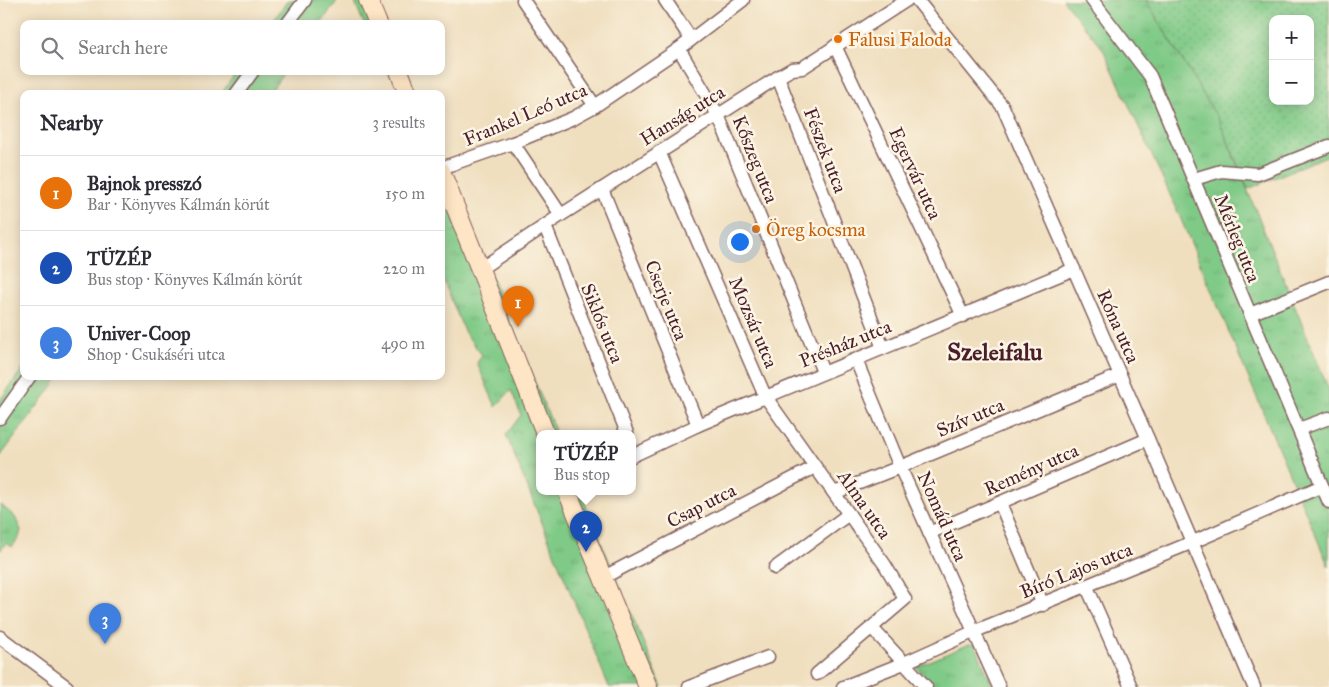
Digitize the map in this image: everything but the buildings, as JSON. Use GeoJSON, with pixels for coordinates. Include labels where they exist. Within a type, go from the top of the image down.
{"type":"FeatureCollection","features":[{"type":"Feature","properties":{"kind":"street"},"geometry":{"type":"LineString","coordinates":[[290,20],[305,0]]}},
{"type":"Feature","properties":{"kind":"street"},"geometry":{"type":"LineString","coordinates":[[368,0],[376,20]]}},
{"type":"Feature","properties":{"kind":"street"},"geometry":{"type":"LineString","coordinates":[[523,0],[595,106]]}},
{"type":"Feature","properties":{"kind":"street"},"geometry":{"type":"LineString","coordinates":[[665,0],[691,39]]}},
{"type":"Feature","properties":{"kind":"street","name":"Frankel Leó utca"},"geometry":{"type":"LineString","coordinates":[[445,168],[573,118],[595,106],[678,49],[743,0]]}},
{"type":"Feature","properties":{"kind":"street","name":"Hanság utca"},"geometry":{"type":"LineString","coordinates":[[480,269],[561,215],[778,77],[792,69],[802,68],[908,0]]}},
{"type":"Feature","properties":{"kind":"street","name":"Róna utca"},"geometry":{"type":"LineString","coordinates":[[917,0],[1003,108],[1120,374],[1254,687]]}},
{"type":"Feature","properties":{"kind":"street","name":"Mérleg utca"},"geometry":{"type":"LineString","coordinates":[[1092,0],[1150,76],[1329,502]]}},
{"type":"Feature","properties":{"kind":"street","name":"Egervár utca"},"geometry":{"type":"LineString","coordinates":[[835,46],[963,316]]}},
{"type":"Feature","properties":{"kind":"street","name":"Kőszeg utca"},"geometry":{"type":"LineString","coordinates":[[678,49],[718,115],[823,372]]}},
{"type":"Feature","properties":{"kind":"street"},"geometry":{"type":"LineString","coordinates":[[239,90],[250,75]]}},
{"type":"Feature","properties":{"kind":"street"},"geometry":{"type":"LineString","coordinates":[[401,75],[406,90]]}},
{"type":"Feature","properties":{"kind":"street","name":"Fészek utca"},"geometry":{"type":"LineString","coordinates":[[778,77],[884,348]]}},
{"type":"Feature","properties":{"kind":"street"},"geometry":{"type":"LineString","coordinates":[[513,143],[561,215]]}},
{"type":"Feature","properties":{"kind":"street"},"geometry":{"type":"LineString","coordinates":[[1194,179],[1221,171],[1258,174],[1329,146]]}},
{"type":"Feature","properties":{"kind":"street","name":"Mozsár utca"},"geometry":{"type":"LineString","coordinates":[[659,152],[766,396]]}},
{"type":"Feature","properties":{"kind":"street"},"geometry":{"type":"LineString","coordinates":[[445,180],[544,430]]}},
{"type":"Feature","properties":{"kind":"street","name":"Cserje utca"},"geometry":{"type":"LineString","coordinates":[[602,189],[698,425]]}},
{"type":"Feature","properties":{"kind":"street","name":"Siklós utca"},"geometry":{"type":"LineString","coordinates":[[545,226],[626,430]]}},
{"type":"Feature","properties":{"kind":"street","name":"Présház utca"},"geometry":{"type":"LineString","coordinates":[[636,451],[1074,269]]}},
{"type":"Feature","properties":{"kind":"street"},"geometry":{"type":"LineString","coordinates":[[1250,314],[1329,282]]}},
{"type":"Feature","properties":{"kind":"street","name":"Nomád utca"},"geometry":{"type":"LineString","coordinates":[[856,360],[900,467],[998,687]]}},
{"type":"Feature","properties":{"kind":"street","name":"Szív utca"},"geometry":{"type":"LineString","coordinates":[[834,493],[1120,374]]}},
{"type":"Feature","properties":{"kind":"street"},"geometry":{"type":"LineString","coordinates":[[0,418],[27,380]]}},
{"type":"Feature","properties":{"kind":"street","name":"Alma utca"},"geometry":{"type":"LineString","coordinates":[[766,396],[885,565],[905,599],[817,674]]}},
{"type":"Feature","properties":{"kind":"street"},"geometry":{"type":"LineString","coordinates":[[1299,429],[1329,418]]}},
{"type":"Feature","properties":{"kind":"street","name":"Remény utca"},"geometry":{"type":"LineString","coordinates":[[930,533],[1148,439]]}},
{"type":"Feature","properties":{"kind":"street","name":"Csap utca"},"geometry":{"type":"LineString","coordinates":[[604,577],[816,467]]}},
{"type":"Feature","properties":{"kind":"street","name":"Bíró Lajos utca"},"geometry":{"type":"LineString","coordinates":[[843,687],[873,681],[904,663],[973,632],[1087,587],[1322,486]]}},
{"type":"Feature","properties":{"kind":"street"},"geometry":{"type":"LineString","coordinates":[[569,495],[648,687]]}},
{"type":"Feature","properties":{"kind":"street"},"geometry":{"type":"LineString","coordinates":[[1000,503],[1043,605]]}},
{"type":"Feature","properties":{"kind":"street"},"geometry":{"type":"LineString","coordinates":[[775,568],[849,514]]}},
{"type":"Feature","properties":{"kind":"street"},"geometry":{"type":"LineString","coordinates":[[1087,587],[1131,687]]}},
{"type":"Feature","properties":{"kind":"street"},"geometry":{"type":"LineString","coordinates":[[872,628],[926,687]]}},
{"type":"Feature","properties":{"kind":"street"},"geometry":{"type":"LineString","coordinates":[[0,637],[68,687]]}},
{"type":"Feature","properties":{"kind":"street"},"geometry":{"type":"LineString","coordinates":[[689,687],[768,657]]}},
{"type":"Feature","properties":{"kind":"green space"},"geometry":{"type":"Polygon","coordinates":[[[288,0],[338,0],[323,20],[274,20],[288,0]]]}},
{"type":"Feature","properties":{"kind":"green space"},"geometry":{"type":"Polygon","coordinates":[[[354,0],[376,0],[384,20],[362,20],[354,0]]]}},
{"type":"Feature","properties":{"kind":"green space"},"geometry":{"type":"Polygon","coordinates":[[[1063,0],[1146,0],[1219,120],[1329,390],[1329,567],[1177,210],[1103,49],[1063,0]]]}},
{"type":"Feature","properties":{"kind":"green space"},"geometry":{"type":"Polygon","coordinates":[[[1146,0],[1329,0],[1329,155],[1248,189],[1219,120],[1146,0]]]}},
{"type":"Feature","properties":{"kind":"green space"},"geometry":{"type":"Polygon","coordinates":[[[234,75],[282,75],[272,90],[224,90],[234,75]]]}},
{"type":"Feature","properties":{"kind":"green space"},"geometry":{"type":"Polygon","coordinates":[[[445,166],[555,430],[536,430],[536,495],[582,495],[662,687],[609,687],[506,435],[521,415],[511,390],[496,407],[477,363],[482,355],[465,333],[445,285],[445,166]]]}},
{"type":"Feature","properties":{"kind":"green space"},"geometry":{"type":"Polygon","coordinates":[[[20,372],[20,380],[57,380],[0,457],[0,400],[20,372]]]}},
{"type":"Feature","properties":{"kind":"green space"},"geometry":{"type":"Polygon","coordinates":[[[0,504],[15,517],[21,530],[19,538],[12,547],[6,543],[0,551],[0,504]]]}},
{"type":"Feature","properties":{"kind":"green space"},"geometry":{"type":"Polygon","coordinates":[[[975,644],[993,687],[934,687],[916,667],[967,645],[975,644]]]}},
{"type":"Feature","properties":{"kind":"place","name":"Falusi Faloda"},"geometry":{"type":"Point","coordinates":[838,39]}},
{"type":"Feature","properties":{"kind":"place","name":"Öreg kocsma"},"geometry":{"type":"Point","coordinates":[756,229]}},
{"type":"Feature","properties":{"kind":"place","name":"Bajnok presszó"},"geometry":{"type":"Point","coordinates":[518,327]}},
{"type":"Feature","properties":{"kind":"place","name":"TÜZÉP"},"geometry":{"type":"Point","coordinates":[586,552]}},
{"type":"Feature","properties":{"kind":"place","name":"Univer-Coop"},"geometry":{"type":"Point","coordinates":[105,644]}},
{"type":"Feature","properties":{"kind":"district","name":"Szeleifalu"},"geometry":{"type":"Point","coordinates":[995,352]}}]}
